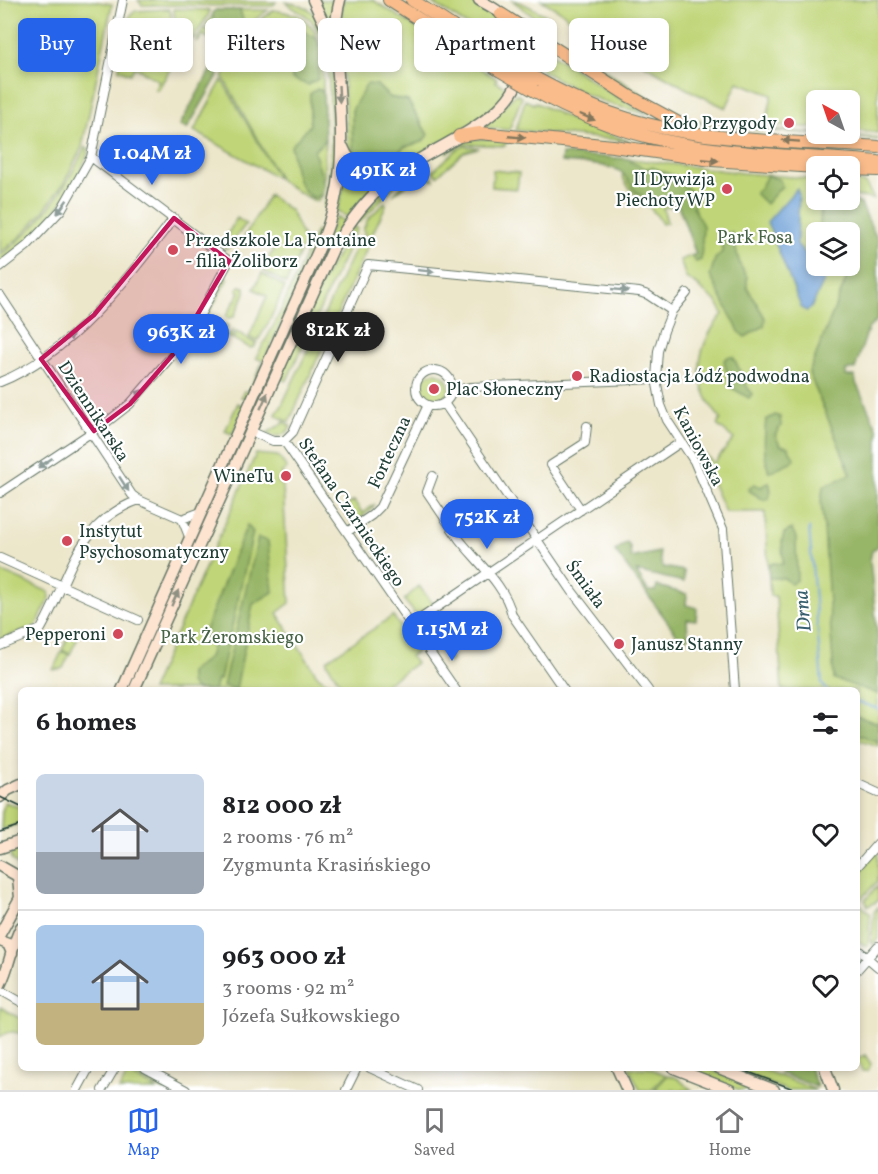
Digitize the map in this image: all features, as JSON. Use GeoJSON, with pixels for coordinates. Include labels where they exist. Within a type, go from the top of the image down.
{"type":"FeatureCollection","features":[{"type":"Feature","properties":{"kind":"main road"},"geometry":{"type":"LineString","coordinates":[[313,0],[321,18]]}},
{"type":"Feature","properties":{"kind":"main road"},"geometry":{"type":"LineString","coordinates":[[337,18],[340,0]]}},
{"type":"Feature","properties":{"kind":"main road"},"geometry":{"type":"LineString","coordinates":[[390,0],[499,70],[618,116],[699,134],[878,147]]}},
{"type":"Feature","properties":{"kind":"main road"},"geometry":{"type":"LineString","coordinates":[[412,0],[498,56],[536,85],[596,121],[662,140],[722,149],[878,162]]}},
{"type":"Feature","properties":{"kind":"main road"},"geometry":{"type":"LineString","coordinates":[[479,0],[629,96],[699,134]]}},
{"type":"Feature","properties":{"kind":"main road"},"geometry":{"type":"LineString","coordinates":[[123,687],[202,512],[245,430],[333,249],[360,208],[374,192],[400,171],[459,136],[500,108],[516,87],[521,55],[515,36],[501,14]]}},
{"type":"Feature","properties":{"kind":"main road"},"geometry":{"type":"LineString","coordinates":[[135,687],[245,430],[328,227],[338,194],[342,141],[337,72]]}},
{"type":"Feature","properties":{"kind":"main road"},"geometry":{"type":"LineString","coordinates":[[459,136],[480,133],[613,146],[712,160],[806,165]]}},
{"type":"Feature","properties":{"kind":"main road"},"geometry":{"type":"LineString","coordinates":[[342,141],[347,155],[362,172],[377,176],[400,171]]}},
{"type":"Feature","properties":{"kind":"main road"},"geometry":{"type":"LineString","coordinates":[[860,169],[878,170]]}},
{"type":"Feature","properties":{"kind":"main road"},"geometry":{"type":"LineString","coordinates":[[0,784],[18,785]]}},
{"type":"Feature","properties":{"kind":"main road"},"geometry":{"type":"LineString","coordinates":[[0,796],[18,786]]}},
{"type":"Feature","properties":{"kind":"main road"},"geometry":{"type":"LineString","coordinates":[[0,848],[18,841]]}},
{"type":"Feature","properties":{"kind":"main road"},"geometry":{"type":"LineString","coordinates":[[0,855],[17,876]]}},
{"type":"Feature","properties":{"kind":"main road"},"geometry":{"type":"LineString","coordinates":[[0,866],[17,876]]}},
{"type":"Feature","properties":{"kind":"main road"},"geometry":{"type":"LineString","coordinates":[[0,934],[18,902]]}},
{"type":"Feature","properties":{"kind":"main road"},"geometry":{"type":"LineString","coordinates":[[0,985],[8,970],[18,933]]}},
{"type":"Feature","properties":{"kind":"main road"},"geometry":{"type":"LineString","coordinates":[[0,941],[8,944],[12,953]]}},
{"type":"Feature","properties":{"kind":"main road"},"geometry":{"type":"LineString","coordinates":[[618,1071],[627,1090]]}},
{"type":"Feature","properties":{"kind":"main road"},"geometry":{"type":"LineString","coordinates":[[682,1071],[730,1090]]}},
{"type":"Feature","properties":{"kind":"main road"},"geometry":{"type":"LineString","coordinates":[[726,1071],[774,1090]]}},
{"type":"Feature","properties":{"kind":"main road"},"geometry":{"type":"LineString","coordinates":[[826,1071],[833,1090]]}},
{"type":"Feature","properties":{"kind":"street"},"geometry":{"type":"LineString","coordinates":[[0,267],[27,246],[61,210],[91,157],[123,0]]}},
{"type":"Feature","properties":{"kind":"street"},"geometry":{"type":"LineString","coordinates":[[0,493],[130,404],[176,351],[194,326],[229,261],[91,157]]}},
{"type":"Feature","properties":{"kind":"street"},"geometry":{"type":"LineString","coordinates":[[0,381],[41,359],[94,315],[174,218]]}},
{"type":"Feature","properties":{"kind":"street"},"geometry":{"type":"LineString","coordinates":[[284,441],[293,432],[368,265],[639,292],[648,295],[672,311]]}},
{"type":"Feature","properties":{"kind":"street","name":"Kaniowska"},"geometry":{"type":"LineString","coordinates":[[687,293],[672,311],[660,341],[656,379],[665,414],[694,461],[723,529],[735,687]]}},
{"type":"Feature","properties":{"kind":"street","name":"Dziennikarska"},"geometry":{"type":"LineString","coordinates":[[0,295],[130,493],[139,501],[182,519]]}},
{"type":"Feature","properties":{"kind":"street"},"geometry":{"type":"LineString","coordinates":[[452,391],[449,379],[440,371],[422,375],[416,385],[419,397],[428,405],[438,405],[444,403],[452,391],[471,387],[656,379]]}},
{"type":"Feature","properties":{"kind":"street","name":"Śmiała"},"geometry":{"type":"LineString","coordinates":[[444,403],[588,613],[646,687]]}},
{"type":"Feature","properties":{"kind":"street","name":"Forteczna"},"geometry":{"type":"LineString","coordinates":[[347,532],[380,507],[428,405]]}},
{"type":"Feature","properties":{"kind":"street"},"geometry":{"type":"LineString","coordinates":[[581,510],[551,465],[585,443],[588,426]]}},
{"type":"Feature","properties":{"kind":"street","name":"Stefana Czarnieckiego"},"geometry":{"type":"LineString","coordinates":[[245,430],[273,441],[284,441],[454,687]]}},
{"type":"Feature","properties":{"kind":"street"},"geometry":{"type":"LineString","coordinates":[[411,625],[681,442]]}},
{"type":"Feature","properties":{"kind":"street"},"geometry":{"type":"LineString","coordinates":[[433,476],[427,492],[460,540],[510,605],[512,615],[562,687]]}},
{"type":"Feature","properties":{"kind":"street"},"geometry":{"type":"LineString","coordinates":[[0,646],[41,629],[74,559],[90,532],[122,507],[139,501]]}},
{"type":"Feature","properties":{"kind":"street"},"geometry":{"type":"LineString","coordinates":[[190,538],[182,519],[202,512]]}},
{"type":"Feature","properties":{"kind":"street"},"geometry":{"type":"LineString","coordinates":[[0,558],[138,620]]}},
{"type":"Feature","properties":{"kind":"street"},"geometry":{"type":"LineString","coordinates":[[860,785],[878,793]]}},
{"type":"Feature","properties":{"kind":"street"},"geometry":{"type":"LineString","coordinates":[[860,863],[878,843]]}},
{"type":"Feature","properties":{"kind":"street"},"geometry":{"type":"LineString","coordinates":[[860,967],[878,946]]}},
{"type":"Feature","properties":{"kind":"street"},"geometry":{"type":"LineString","coordinates":[[860,951],[878,967]]}},
{"type":"Feature","properties":{"kind":"street"},"geometry":{"type":"LineString","coordinates":[[0,990],[18,1000]]}},
{"type":"Feature","properties":{"kind":"street"},"geometry":{"type":"LineString","coordinates":[[77,1090],[87,1071]]}},
{"type":"Feature","properties":{"kind":"street"},"geometry":{"type":"LineString","coordinates":[[102,1090],[113,1071]]}},
{"type":"Feature","properties":{"kind":"street"},"geometry":{"type":"LineString","coordinates":[[151,1071],[186,1090]]}},
{"type":"Feature","properties":{"kind":"street"},"geometry":{"type":"LineString","coordinates":[[346,1090],[356,1071]]}},
{"type":"Feature","properties":{"kind":"street"},"geometry":{"type":"LineString","coordinates":[[377,1071],[418,1090]]}},
{"type":"Feature","properties":{"kind":"highlighted area"},"geometry":{"type":"Polygon","coordinates":[[[174,218],[229,261],[176,351],[130,404],[94,431],[41,359],[94,315],[174,218]]]}},
{"type":"Feature","properties":{"kind":"green space"},"geometry":{"type":"Polygon","coordinates":[[[0,0],[87,0],[112,4],[82,147],[64,183],[42,213],[20,237],[0,253],[0,0]]]}},
{"type":"Feature","properties":{"kind":"green space"},"geometry":{"type":"Polygon","coordinates":[[[138,0],[276,2],[272,6],[142,5],[138,0]]]}},
{"type":"Feature","properties":{"kind":"green space"},"geometry":{"type":"Polygon","coordinates":[[[318,0],[334,0],[332,18],[326,18],[318,0]]]}},
{"type":"Feature","properties":{"kind":"green space"},"geometry":{"type":"Polygon","coordinates":[[[343,0],[373,0],[401,18],[341,18],[343,0]]]}},
{"type":"Feature","properties":{"kind":"green space"},"geometry":{"type":"Polygon","coordinates":[[[428,0],[466,0],[482,7],[494,18],[456,18],[428,0]]]}},
{"type":"Feature","properties":{"kind":"green space"},"geometry":{"type":"Polygon","coordinates":[[[512,0],[529,6],[548,18],[535,18],[512,0]]]}},
{"type":"Feature","properties":{"kind":"green space"},"geometry":{"type":"Polygon","coordinates":[[[541,0],[878,0],[878,133],[860,131],[860,90],[806,90],[806,127],[766,124],[772,95],[738,82],[726,108],[657,72],[669,72],[669,18],[569,19],[562,12],[541,0]]]}},
{"type":"Feature","properties":{"kind":"green space"},"geometry":{"type":"Polygon","coordinates":[[[286,2],[303,6],[312,12],[318,21],[318,33],[307,16],[286,2]]]}},
{"type":"Feature","properties":{"kind":"green space"},"geometry":{"type":"Polygon","coordinates":[[[169,9],[171,18],[129,18],[136,11],[169,9]]]}},
{"type":"Feature","properties":{"kind":"green space"},"geometry":{"type":"Polygon","coordinates":[[[174,9],[209,10],[209,14],[193,39],[193,18],[175,18],[174,9]]]}},
{"type":"Feature","properties":{"kind":"green space"},"geometry":{"type":"Polygon","coordinates":[[[216,10],[268,10],[257,18],[211,18],[216,10]]]}},
{"type":"Feature","properties":{"kind":"green space"},"geometry":{"type":"Polygon","coordinates":[[[240,10],[242,18],[213,18],[213,12],[240,10]]]}},
{"type":"Feature","properties":{"kind":"green space"},"geometry":{"type":"Polygon","coordinates":[[[274,10],[302,18],[263,18],[274,10]]]}},
{"type":"Feature","properties":{"kind":"green space"},"geometry":{"type":"Polygon","coordinates":[[[402,18],[414,26],[414,72],[486,72],[497,79],[495,81],[510,90],[490,111],[444,140],[393,167],[372,170],[367,169],[373,164],[387,167],[404,147],[422,142],[428,135],[408,101],[389,97],[377,85],[352,110],[353,156],[348,146],[343,72],[402,72],[402,18]]]}},
{"type":"Feature","properties":{"kind":"green space"},"geometry":{"type":"Polygon","coordinates":[[[306,21],[312,28],[317,38],[306,33],[306,21]]]}},
{"type":"Feature","properties":{"kind":"green space"},"geometry":{"type":"Polygon","coordinates":[[[205,29],[205,36],[203,35],[198,42],[196,41],[205,29]]]}},
{"type":"Feature","properties":{"kind":"green space"},"geometry":{"type":"Polygon","coordinates":[[[306,33],[317,38],[318,41],[318,79],[308,85],[292,79],[292,72],[306,72],[306,33]]]}},
{"type":"Feature","properties":{"kind":"green space"},"geometry":{"type":"Polygon","coordinates":[[[557,40],[569,48],[569,51],[557,43],[557,40]]]}},
{"type":"Feature","properties":{"kind":"green space"},"geometry":{"type":"Polygon","coordinates":[[[557,58],[569,66],[569,72],[579,72],[649,115],[610,104],[583,93],[544,72],[557,72],[557,58]]]}},
{"type":"Feature","properties":{"kind":"green space"},"geometry":{"type":"Polygon","coordinates":[[[144,72],[168,72],[158,90],[155,89],[159,81],[144,72]]]}},
{"type":"Feature","properties":{"kind":"green space"},"geometry":{"type":"Polygon","coordinates":[[[209,72],[219,74],[187,129],[180,125],[209,72]]]}},
{"type":"Feature","properties":{"kind":"green space"},"geometry":{"type":"Polygon","coordinates":[[[226,72],[303,72],[318,79],[319,72],[323,72],[323,91],[317,89],[310,94],[310,125],[301,137],[314,198],[322,195],[317,202],[280,180],[223,77],[226,72]]]}},
{"type":"Feature","properties":{"kind":"green space"},"geometry":{"type":"Polygon","coordinates":[[[327,72],[333,72],[337,155],[329,208],[324,206],[330,166],[327,72]]]}},
{"type":"Feature","properties":{"kind":"green space"},"geometry":{"type":"Polygon","coordinates":[[[602,72],[607,72],[680,116],[714,125],[806,134],[715,126],[689,120],[661,109],[602,72]]]}},
{"type":"Feature","properties":{"kind":"green space"},"geometry":{"type":"Polygon","coordinates":[[[222,80],[278,178],[194,131],[222,80]]]}},
{"type":"Feature","properties":{"kind":"green space"},"geometry":{"type":"Polygon","coordinates":[[[367,84],[377,85],[389,97],[408,101],[428,135],[422,142],[404,147],[396,155],[395,163],[387,167],[373,164],[367,169],[353,156],[352,110],[367,84]]]}},
{"type":"Feature","properties":{"kind":"green space"},"geometry":{"type":"Polygon","coordinates":[[[317,89],[323,91],[325,140],[314,151],[324,184],[322,195],[314,198],[307,194],[299,182],[291,146],[310,125],[310,94],[317,89]]]}},
{"type":"Feature","properties":{"kind":"green space"},"geometry":{"type":"Polygon","coordinates":[[[516,94],[522,97],[509,130],[482,127],[516,94]]]}},
{"type":"Feature","properties":{"kind":"green space"},"geometry":{"type":"Polygon","coordinates":[[[525,100],[534,104],[535,102],[584,126],[629,141],[516,130],[525,100]]]}},
{"type":"Feature","properties":{"kind":"green space"},"geometry":{"type":"Polygon","coordinates":[[[860,137],[878,138],[878,140],[860,138],[860,137]]]}},
{"type":"Feature","properties":{"kind":"green space"},"geometry":{"type":"Polygon","coordinates":[[[466,139],[507,139],[505,146],[462,144],[447,152],[451,145],[466,139]]]}},
{"type":"Feature","properties":{"kind":"green space"},"geometry":{"type":"Polygon","coordinates":[[[325,140],[324,184],[314,151],[325,140]]]}},
{"type":"Feature","properties":{"kind":"green space"},"geometry":{"type":"Polygon","coordinates":[[[464,146],[479,148],[464,152],[437,176],[433,171],[456,150],[464,146]]]}},
{"type":"Feature","properties":{"kind":"green space"},"geometry":{"type":"Polygon","coordinates":[[[85,147],[89,149],[83,166],[65,198],[28,240],[0,263],[0,256],[27,233],[50,207],[69,179],[85,147]]]}},
{"type":"Feature","properties":{"kind":"green space"},"geometry":{"type":"Polygon","coordinates":[[[562,154],[631,159],[631,162],[645,168],[652,167],[674,176],[698,200],[693,206],[703,226],[701,260],[696,262],[692,256],[696,254],[678,204],[642,196],[635,191],[621,172],[615,169],[601,165],[561,162],[562,154]]]}},
{"type":"Feature","properties":{"kind":"green space","name":"Park Fosa"},"geometry":{"type":"Polygon","coordinates":[[[631,159],[742,173],[806,178],[806,210],[821,210],[820,222],[806,222],[806,276],[847,276],[809,373],[864,504],[834,678],[859,687],[782,687],[776,596],[770,596],[765,512],[725,512],[693,446],[714,463],[734,439],[717,425],[721,419],[711,406],[701,380],[700,366],[706,340],[723,314],[717,302],[686,278],[680,260],[696,254],[678,205],[663,208],[667,222],[662,224],[653,210],[626,184],[622,176],[631,164],[631,159]]]}},
{"type":"Feature","properties":{"kind":"green space"},"geometry":{"type":"Polygon","coordinates":[[[346,163],[384,179],[362,199],[348,217],[337,212],[343,191],[346,163]]]}},
{"type":"Feature","properties":{"kind":"green space"},"geometry":{"type":"Polygon","coordinates":[[[415,167],[422,167],[402,178],[360,222],[356,221],[386,189],[415,167]]]}},
{"type":"Feature","properties":{"kind":"green space"},"geometry":{"type":"Polygon","coordinates":[[[428,170],[434,180],[415,181],[393,195],[408,180],[428,170]]]}},
{"type":"Feature","properties":{"kind":"green space"},"geometry":{"type":"Polygon","coordinates":[[[493,170],[519,173],[517,189],[492,187],[493,170]]]}},
{"type":"Feature","properties":{"kind":"green space"},"geometry":{"type":"Polygon","coordinates":[[[767,175],[780,180],[782,186],[766,204],[755,193],[767,175]]]}},
{"type":"Feature","properties":{"kind":"green space"},"geometry":{"type":"Polygon","coordinates":[[[860,182],[865,183],[874,199],[860,197],[860,182]]]}},
{"type":"Feature","properties":{"kind":"green space"},"geometry":{"type":"Polygon","coordinates":[[[269,195],[291,211],[305,242],[286,284],[264,271],[269,262],[266,261],[274,250],[248,236],[244,244],[241,242],[269,195]]]}},
{"type":"Feature","properties":{"kind":"green space"},"geometry":{"type":"Polygon","coordinates":[[[385,202],[386,205],[369,241],[363,230],[368,219],[385,202]]]}},
{"type":"Feature","properties":{"kind":"green space"},"geometry":{"type":"Polygon","coordinates":[[[860,204],[878,241],[878,319],[868,329],[855,369],[846,370],[846,376],[855,376],[856,383],[878,430],[878,546],[872,551],[870,560],[878,642],[878,694],[834,679],[821,503],[823,486],[851,474],[809,373],[847,276],[860,276],[860,222],[820,222],[821,210],[860,210],[860,204]]]}},
{"type":"Feature","properties":{"kind":"green space"},"geometry":{"type":"Polygon","coordinates":[[[336,217],[344,221],[321,263],[258,404],[255,403],[336,217]]]}},
{"type":"Feature","properties":{"kind":"green space"},"geometry":{"type":"Polygon","coordinates":[[[237,218],[246,224],[227,249],[221,245],[237,218]]]}},
{"type":"Feature","properties":{"kind":"green space"},"geometry":{"type":"Polygon","coordinates":[[[353,226],[357,229],[287,380],[283,380],[280,374],[324,278],[353,226]]]}},
{"type":"Feature","properties":{"kind":"green space"},"geometry":{"type":"Polygon","coordinates":[[[316,231],[321,232],[247,399],[241,397],[244,391],[249,392],[263,361],[256,358],[276,321],[316,231]]]}},
{"type":"Feature","properties":{"kind":"green space"},"geometry":{"type":"Polygon","coordinates":[[[724,233],[732,233],[740,265],[747,277],[747,287],[765,318],[764,326],[745,337],[740,333],[710,276],[715,259],[722,252],[721,237],[724,233]]]}},
{"type":"Feature","properties":{"kind":"green space"},"geometry":{"type":"Polygon","coordinates":[[[361,236],[368,246],[289,422],[276,414],[361,236]]]}},
{"type":"Feature","properties":{"kind":"green space"},"geometry":{"type":"Polygon","coordinates":[[[262,273],[285,287],[257,342],[249,337],[267,296],[254,289],[262,273]]]}},
{"type":"Feature","properties":{"kind":"green space"},"geometry":{"type":"Polygon","coordinates":[[[224,276],[228,278],[208,315],[228,326],[225,332],[230,335],[233,330],[233,339],[196,326],[224,276]]]}},
{"type":"Feature","properties":{"kind":"green space"},"geometry":{"type":"Polygon","coordinates":[[[239,286],[245,287],[245,293],[234,317],[228,318],[226,316],[240,292],[237,290],[239,286]]]}},
{"type":"Feature","properties":{"kind":"green space"},"geometry":{"type":"Polygon","coordinates":[[[236,331],[256,344],[254,347],[250,348],[235,340],[236,331]]]}},
{"type":"Feature","properties":{"kind":"green space"},"geometry":{"type":"Polygon","coordinates":[[[733,357],[736,362],[752,394],[749,398],[730,387],[724,360],[733,357]]]}},
{"type":"Feature","properties":{"kind":"green space"},"geometry":{"type":"Polygon","coordinates":[[[434,373],[445,377],[449,388],[445,399],[434,403],[423,399],[419,388],[423,377],[434,373]]]}},
{"type":"Feature","properties":{"kind":"green space"},"geometry":{"type":"Polygon","coordinates":[[[238,403],[244,406],[232,434],[225,431],[238,403]]]}},
{"type":"Feature","properties":{"kind":"green space"},"geometry":{"type":"Polygon","coordinates":[[[775,415],[780,417],[781,426],[775,435],[780,445],[788,447],[795,460],[769,472],[764,446],[766,420],[775,415]]]}},
{"type":"Feature","properties":{"kind":"green space"},"geometry":{"type":"Polygon","coordinates":[[[285,422],[291,427],[283,435],[274,436],[267,433],[285,422]]]}},
{"type":"Feature","properties":{"kind":"green space"},"geometry":{"type":"Polygon","coordinates":[[[237,444],[239,445],[131,687],[128,687],[237,444]]]}},
{"type":"Feature","properties":{"kind":"green space","name":"Park Żeromskiego"},"geometry":{"type":"Polygon","coordinates":[[[256,454],[278,456],[287,468],[282,472],[282,478],[278,482],[283,488],[290,603],[277,613],[317,675],[330,685],[327,687],[152,687],[256,454]]]}},
{"type":"Feature","properties":{"kind":"green space"},"geometry":{"type":"Polygon","coordinates":[[[769,482],[771,491],[769,498],[764,500],[748,490],[754,484],[761,487],[769,482]]]}},
{"type":"Feature","properties":{"kind":"green space"},"geometry":{"type":"Polygon","coordinates":[[[354,501],[362,513],[375,504],[371,510],[353,523],[342,508],[354,501]]]}},
{"type":"Feature","properties":{"kind":"green space"},"geometry":{"type":"Polygon","coordinates":[[[247,525],[253,532],[220,680],[217,679],[215,687],[193,687],[190,683],[190,673],[210,655],[211,644],[203,635],[247,525]]]}},
{"type":"Feature","properties":{"kind":"green space"},"geometry":{"type":"Polygon","coordinates":[[[792,529],[796,538],[797,580],[791,584],[784,578],[769,578],[768,566],[773,563],[783,564],[784,533],[792,529]]]}},
{"type":"Feature","properties":{"kind":"green space"},"geometry":{"type":"Polygon","coordinates":[[[258,538],[268,541],[273,592],[253,604],[236,687],[223,686],[258,538]]]}},
{"type":"Feature","properties":{"kind":"green space"},"geometry":{"type":"Polygon","coordinates":[[[627,542],[631,558],[659,552],[662,567],[684,571],[684,582],[636,571],[648,591],[655,591],[657,586],[687,594],[686,605],[697,608],[696,620],[687,619],[688,638],[681,640],[615,551],[627,542]]]}},
{"type":"Feature","properties":{"kind":"green space"},"geometry":{"type":"Polygon","coordinates":[[[0,571],[49,592],[50,598],[36,626],[0,639],[0,571]]]}},
{"type":"Feature","properties":{"kind":"green space"},"geometry":{"type":"Polygon","coordinates":[[[419,586],[434,605],[417,616],[404,600],[419,586]]]}},
{"type":"Feature","properties":{"kind":"green space"},"geometry":{"type":"Polygon","coordinates":[[[441,611],[457,635],[443,645],[452,659],[448,662],[421,624],[441,611]]]}},
{"type":"Feature","properties":{"kind":"green space"},"geometry":{"type":"Polygon","coordinates":[[[393,616],[417,652],[410,656],[416,663],[382,687],[343,687],[327,660],[393,616]]]}},
{"type":"Feature","properties":{"kind":"green space"},"geometry":{"type":"Polygon","coordinates":[[[71,631],[79,635],[70,654],[62,650],[71,631]]]}},
{"type":"Feature","properties":{"kind":"green space"},"geometry":{"type":"Polygon","coordinates":[[[62,651],[69,655],[63,668],[53,670],[62,651]]]}},
{"type":"Feature","properties":{"kind":"green space","name":"Park Fosa"},"geometry":{"type":"Polygon","coordinates":[[[860,687],[878,694],[878,746],[860,740],[860,687]]]}},
{"type":"Feature","properties":{"kind":"green space"},"geometry":{"type":"Polygon","coordinates":[[[860,717],[878,723],[878,742],[860,735],[860,717]]]}},
{"type":"Feature","properties":{"kind":"green space"},"geometry":{"type":"Polygon","coordinates":[[[5,802],[18,807],[18,824],[1,830],[5,802]]]}},
{"type":"Feature","properties":{"kind":"green space"},"geometry":{"type":"Polygon","coordinates":[[[18,847],[18,866],[11,858],[11,853],[18,847]]]}},
{"type":"Feature","properties":{"kind":"green space"},"geometry":{"type":"Polygon","coordinates":[[[878,850],[878,881],[860,900],[860,871],[878,850]]]}},
{"type":"Feature","properties":{"kind":"green space"},"geometry":{"type":"Polygon","coordinates":[[[878,886],[878,901],[868,906],[865,900],[878,886]]]}},
{"type":"Feature","properties":{"kind":"green space"},"geometry":{"type":"Polygon","coordinates":[[[860,905],[870,914],[868,946],[860,942],[860,905]]]}},
{"type":"Feature","properties":{"kind":"green space"},"geometry":{"type":"Polygon","coordinates":[[[878,907],[878,939],[873,945],[874,912],[878,907]]]}},
{"type":"Feature","properties":{"kind":"green space"},"geometry":{"type":"Polygon","coordinates":[[[0,1007],[18,1017],[18,1033],[10,1032],[0,1037],[0,1007]]]}},
{"type":"Feature","properties":{"kind":"green space"},"geometry":{"type":"Polygon","coordinates":[[[865,1055],[871,1064],[868,1071],[862,1071],[860,1058],[865,1055]]]}},
{"type":"Feature","properties":{"kind":"green space"},"geometry":{"type":"Polygon","coordinates":[[[138,1071],[174,1090],[163,1090],[132,1073],[138,1071]]]}},
{"type":"Feature","properties":{"kind":"green space"},"geometry":{"type":"Polygon","coordinates":[[[630,1071],[656,1071],[666,1075],[651,1090],[640,1090],[630,1071]]]}},
{"type":"Feature","properties":{"kind":"green space"},"geometry":{"type":"Polygon","coordinates":[[[692,1071],[714,1071],[762,1090],[739,1090],[692,1071]]]}},
{"type":"Feature","properties":{"kind":"green space"},"geometry":{"type":"Polygon","coordinates":[[[738,1071],[767,1071],[816,1090],[786,1090],[738,1071]]]}},
{"type":"Feature","properties":{"kind":"green space"},"geometry":{"type":"Polygon","coordinates":[[[782,1071],[811,1071],[817,1087],[780,1073],[782,1071]]]}},
{"type":"Feature","properties":{"kind":"green space"},"geometry":{"type":"Polygon","coordinates":[[[128,1074],[158,1090],[119,1090],[128,1074]]]}},
{"type":"Feature","properties":{"kind":"green space"},"geometry":{"type":"Polygon","coordinates":[[[668,1075],[677,1078],[692,1090],[654,1090],[668,1075]]]}},
{"type":"Feature","properties":{"kind":"water"},"geometry":{"type":"Polygon","coordinates":[[[797,188],[799,194],[797,244],[806,255],[806,276],[823,276],[825,279],[811,308],[806,311],[801,307],[767,222],[797,188]]]}},
{"type":"Feature","properties":{"kind":"waterway","name":"Drna"},"geometry":{"type":"LineString","coordinates":[[809,528],[822,684],[824,687]]}},
{"type":"Feature","properties":{"kind":"waterway","name":"Drna"},"geometry":{"type":"LineString","coordinates":[[860,702],[878,709]]}},
{"type":"Feature","properties":{"kind":"tram line"},"geometry":{"type":"LineString","coordinates":[[0,797],[18,806]]}},
{"type":"Feature","properties":{"kind":"tram line"},"geometry":{"type":"LineString","coordinates":[[0,832],[18,826]]}},
{"type":"Feature","properties":{"kind":"tram line"},"geometry":{"type":"LineString","coordinates":[[746,1071],[796,1090]]}},
{"type":"Feature","properties":{"kind":"place","name":"Koło Przygody"},"geometry":{"type":"Point","coordinates":[789,123]}},
{"type":"Feature","properties":{"kind":"place","name":"II Dywizja Piechoty WP"},"geometry":{"type":"Point","coordinates":[727,189]}},
{"type":"Feature","properties":{"kind":"place","name":"Przedszkole La Fontaine - filia Żoliborz"},"geometry":{"type":"Point","coordinates":[173,250]}},
{"type":"Feature","properties":{"kind":"place","name":"Radiostacja Łódź podwodna"},"geometry":{"type":"Point","coordinates":[577,376]}},
{"type":"Feature","properties":{"kind":"place","name":"Plac Słoneczny"},"geometry":{"type":"Point","coordinates":[434,389]}},
{"type":"Feature","properties":{"kind":"place","name":"WineTu"},"geometry":{"type":"Point","coordinates":[286,476]}},
{"type":"Feature","properties":{"kind":"place","name":"Instytut Psychosomatyczny"},"geometry":{"type":"Point","coordinates":[67,541]}},
{"type":"Feature","properties":{"kind":"place","name":"Pepperoni"},"geometry":{"type":"Point","coordinates":[118,634]}},
{"type":"Feature","properties":{"kind":"place","name":"Janusz Stanny"},"geometry":{"type":"Point","coordinates":[619,644]}}]}
